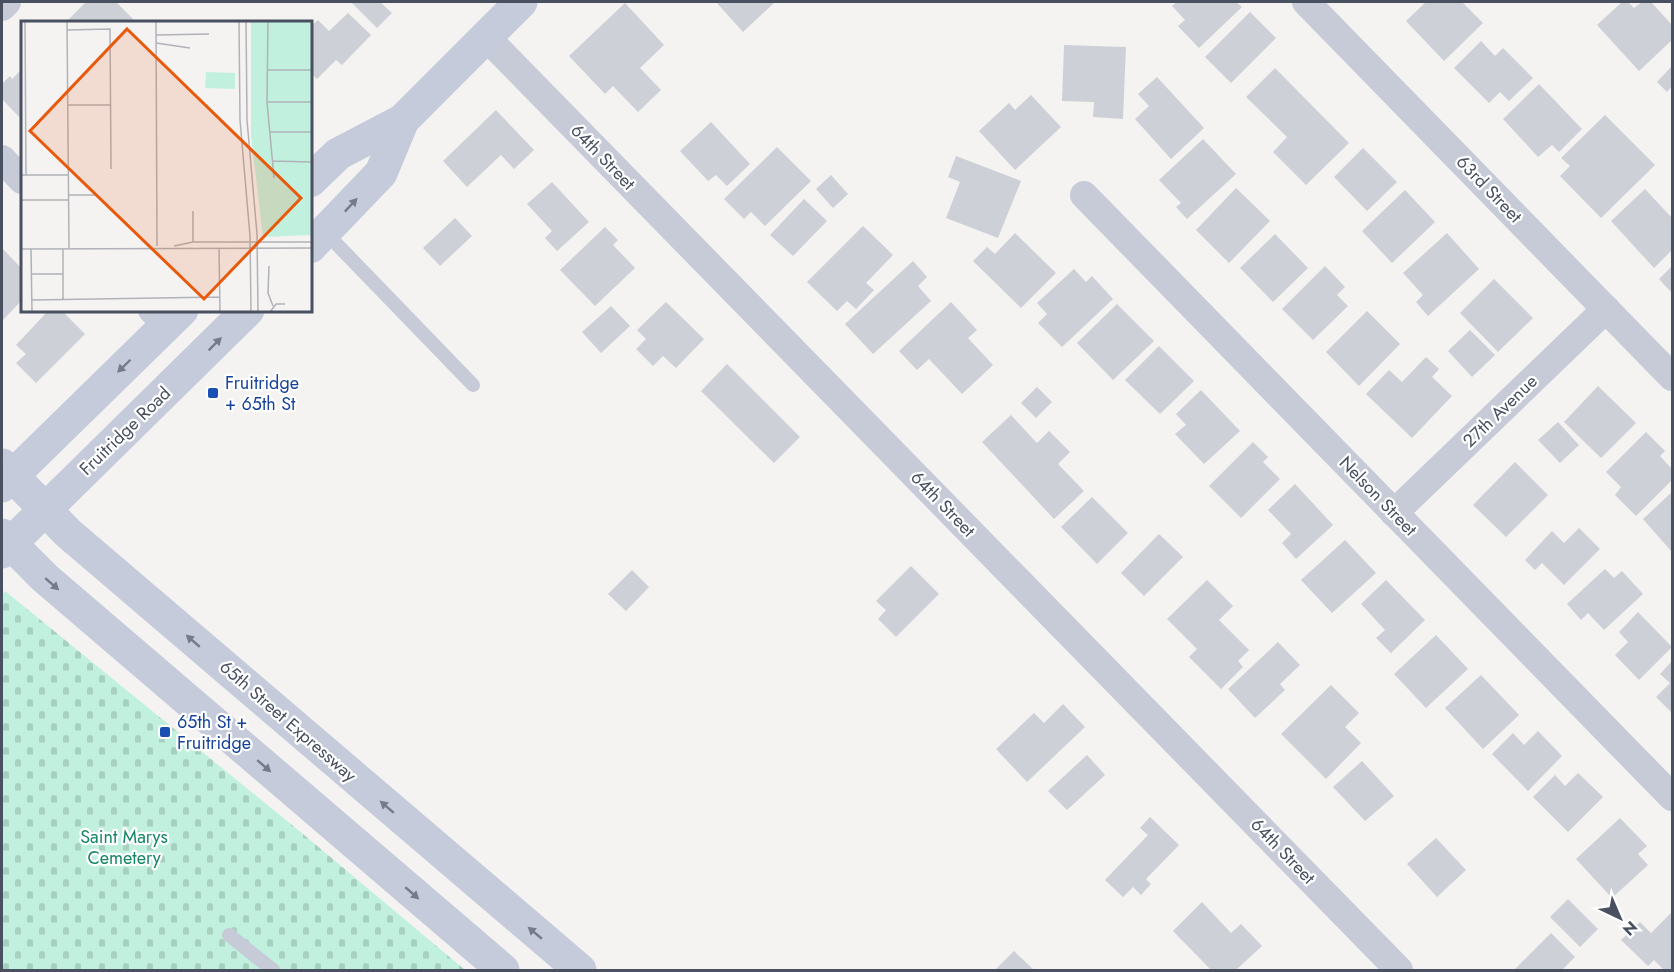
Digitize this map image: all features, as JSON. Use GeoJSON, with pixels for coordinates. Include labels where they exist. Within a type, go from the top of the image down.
{"type":"FeatureCollection","features":[{"type":"Feature","properties":{"kind":"main road"},"geometry":{"type":"LineString","coordinates":[[312,179],[338,154],[402,120],[521,2]]}},
{"type":"Feature","properties":{"kind":"main road"},"geometry":{"type":"LineString","coordinates":[[318,240],[381,173],[402,120]]}},
{"type":"Feature","properties":{"kind":"main road","name":"Fruitridge Road"},"geometry":{"type":"LineString","coordinates":[[4,543],[45,509],[183,377],[246,312]]}},
{"type":"Feature","properties":{"kind":"main road"},"geometry":{"type":"LineString","coordinates":[[5,476],[167,316]]}},
{"type":"Feature","properties":{"kind":"main road","name":"65th Street Expressway"},"geometry":{"type":"LineString","coordinates":[[5,476],[157,610],[580,970]]}},
{"type":"Feature","properties":{"kind":"main road"},"geometry":{"type":"LineString","coordinates":[[4,543],[503,970]]}},
{"type":"Feature","properties":{"kind":"street"},"geometry":{"type":"LineString","coordinates":[[2,7],[7,2]]}},
{"type":"Feature","properties":{"kind":"street","name":"63rd Street"},"geometry":{"type":"LineString","coordinates":[[1306,2],[1672,377]]}},
{"type":"Feature","properties":{"kind":"street","name":"64th Street"},"geometry":{"type":"LineString","coordinates":[[486,37],[1399,970]]}},
{"type":"Feature","properties":{"kind":"street"},"geometry":{"type":"LineString","coordinates":[[2,159],[21,179]]}},
{"type":"Feature","properties":{"kind":"street","name":"Nelson Street"},"geometry":{"type":"LineString","coordinates":[[1084,195],[1672,797]]}},
{"type":"Feature","properties":{"kind":"street","name":"27th Avenue"},"geometry":{"type":"LineString","coordinates":[[1394,513],[1606,309]]}},
{"type":"Feature","properties":{"kind":"lane"},"geometry":{"type":"LineString","coordinates":[[318,240],[473,385]]}},
{"type":"Feature","properties":{"kind":"lane"},"geometry":{"type":"LineString","coordinates":[[229,935],[273,970]]}},
{"type":"Feature","properties":{"kind":"green space","name":"Saint Marys Cemetery"},"geometry":{"type":"Polygon","coordinates":[[[5,591],[303,834],[465,970],[2,970],[2,595],[5,591]]]}},
{"type":"Feature","properties":{"kind":"building"},"geometry":{"type":"Polygon","coordinates":[[[86,2],[116,2],[133,19],[131,21],[67,21],[86,2]]]}},
{"type":"Feature","properties":{"kind":"building"},"geometry":{"type":"Polygon","coordinates":[[[351,2],[380,2],[392,13],[377,28],[351,2]]]}},
{"type":"Feature","properties":{"kind":"building"},"geometry":{"type":"Polygon","coordinates":[[[716,2],[772,2],[774,3],[743,32],[716,2]]]}},
{"type":"Feature","properties":{"kind":"building"},"geometry":{"type":"Polygon","coordinates":[[[1177,2],[1236,2],[1242,7],[1199,48],[1178,26],[1185,20],[1172,6],[1177,2]]]}},
{"type":"Feature","properties":{"kind":"building"},"geometry":{"type":"Polygon","coordinates":[[[1426,2],[1462,2],[1483,23],[1444,61],[1406,21],[1426,2]]]}},
{"type":"Feature","properties":{"kind":"building"},"geometry":{"type":"Polygon","coordinates":[[[1622,2],[1628,2],[1634,8],[1642,2],[1651,2],[1672,25],[1672,40],[1639,71],[1597,25],[1622,2]]]}},
{"type":"Feature","properties":{"kind":"building"},"geometry":{"type":"Polygon","coordinates":[[[625,3],[664,45],[640,68],[661,90],[638,112],[613,86],[605,94],[569,56],[625,3]]]}},
{"type":"Feature","properties":{"kind":"building"},"geometry":{"type":"Polygon","coordinates":[[[1250,12],[1276,38],[1231,83],[1205,57],[1250,12]]]}},
{"type":"Feature","properties":{"kind":"building"},"geometry":{"type":"Polygon","coordinates":[[[348,13],[371,35],[342,65],[336,60],[317,79],[312,74],[312,25],[318,20],[329,31],[348,13]]]}},
{"type":"Feature","properties":{"kind":"building"},"geometry":{"type":"Polygon","coordinates":[[[1481,41],[1495,56],[1503,48],[1533,78],[1509,101],[1500,92],[1489,103],[1454,68],[1481,41]]]}},
{"type":"Feature","properties":{"kind":"building"},"geometry":{"type":"Polygon","coordinates":[[[1064,45],[1126,47],[1123,119],[1093,117],[1094,102],[1062,101],[1064,45]]]}},
{"type":"Feature","properties":{"kind":"building"},"geometry":{"type":"Polygon","coordinates":[[[1672,66],[1672,86],[1667,92],[1657,82],[1672,66]]]}},
{"type":"Feature","properties":{"kind":"building"},"geometry":{"type":"Polygon","coordinates":[[[1275,68],[1349,143],[1306,185],[1273,152],[1287,137],[1246,97],[1275,68]]]}},
{"type":"Feature","properties":{"kind":"building"},"geometry":{"type":"Polygon","coordinates":[[[21,70],[21,119],[2,99],[2,84],[10,76],[12,79],[21,70]]]}},
{"type":"Feature","properties":{"kind":"building"},"geometry":{"type":"Polygon","coordinates":[[[1157,77],[1204,128],[1171,159],[1135,119],[1149,106],[1138,94],[1157,77]]]}},
{"type":"Feature","properties":{"kind":"building"},"geometry":{"type":"Polygon","coordinates":[[[1539,84],[1582,129],[1559,152],[1552,145],[1538,157],[1503,119],[1539,84]]]}},
{"type":"Feature","properties":{"kind":"building"},"geometry":{"type":"Polygon","coordinates":[[[1031,95],[1061,127],[1015,170],[979,131],[1009,103],[1015,110],[1031,95]]]}},
{"type":"Feature","properties":{"kind":"building"},"geometry":{"type":"Polygon","coordinates":[[[496,110],[534,150],[514,169],[501,155],[467,187],[443,161],[496,110]]]}},
{"type":"Feature","properties":{"kind":"building"},"geometry":{"type":"Polygon","coordinates":[[[1605,115],[1655,165],[1601,218],[1560,176],[1570,166],[1561,158],[1605,115]]]}},
{"type":"Feature","properties":{"kind":"building"},"geometry":{"type":"Polygon","coordinates":[[[711,122],[750,164],[727,186],[716,175],[708,181],[680,151],[711,122]]]}},
{"type":"Feature","properties":{"kind":"building"},"geometry":{"type":"Polygon","coordinates":[[[1203,139],[1236,174],[1187,219],[1176,207],[1181,203],[1159,180],[1203,139]]]}},
{"type":"Feature","properties":{"kind":"building"},"geometry":{"type":"Polygon","coordinates":[[[777,147],[811,181],[765,226],[751,212],[744,219],[724,199],[777,147]]]}},
{"type":"Feature","properties":{"kind":"building"},"geometry":{"type":"Polygon","coordinates":[[[1363,148],[1397,182],[1367,211],[1334,177],[1363,148]]]}},
{"type":"Feature","properties":{"kind":"building"},"geometry":{"type":"Polygon","coordinates":[[[956,156],[1021,181],[998,238],[946,218],[960,182],[948,177],[956,156]]]}},
{"type":"Feature","properties":{"kind":"building"},"geometry":{"type":"Polygon","coordinates":[[[831,175],[848,194],[833,208],[816,189],[831,175]]]}},
{"type":"Feature","properties":{"kind":"building"},"geometry":{"type":"Polygon","coordinates":[[[552,182],[589,222],[557,251],[545,238],[552,231],[527,204],[552,182]]]}},
{"type":"Feature","properties":{"kind":"building"},"geometry":{"type":"Polygon","coordinates":[[[1236,188],[1270,221],[1229,263],[1196,230],[1236,188]]]}},
{"type":"Feature","properties":{"kind":"building"},"geometry":{"type":"Polygon","coordinates":[[[1645,189],[1672,218],[1672,250],[1654,268],[1611,221],[1645,189]]]}},
{"type":"Feature","properties":{"kind":"building"},"geometry":{"type":"Polygon","coordinates":[[[1405,190],[1435,222],[1392,263],[1362,231],[1405,190]]]}},
{"type":"Feature","properties":{"kind":"building"},"geometry":{"type":"Polygon","coordinates":[[[804,199],[827,221],[793,256],[770,235],[804,199]]]}},
{"type":"Feature","properties":{"kind":"building"},"geometry":{"type":"Polygon","coordinates":[[[455,218],[472,236],[440,266],[423,248],[455,218]]]}},
{"type":"Feature","properties":{"kind":"building"},"geometry":{"type":"Polygon","coordinates":[[[863,226],[893,255],[866,283],[874,290],[856,309],[847,301],[837,311],[807,282],[863,226]]]}},
{"type":"Feature","properties":{"kind":"building"},"geometry":{"type":"Polygon","coordinates":[[[605,227],[618,240],[613,245],[635,268],[595,306],[560,270],[605,227]]]}},
{"type":"Feature","properties":{"kind":"building"},"geometry":{"type":"Polygon","coordinates":[[[1015,233],[1056,273],[1021,308],[973,261],[987,247],[995,254],[1015,233]]]}},
{"type":"Feature","properties":{"kind":"building"},"geometry":{"type":"Polygon","coordinates":[[[1447,233],[1479,269],[1428,316],[1416,302],[1423,295],[1403,273],[1447,233]]]}},
{"type":"Feature","properties":{"kind":"building"},"geometry":{"type":"Polygon","coordinates":[[[1275,234],[1308,268],[1273,302],[1240,268],[1275,234]]]}},
{"type":"Feature","properties":{"kind":"building"},"geometry":{"type":"Polygon","coordinates":[[[2,248],[21,268],[21,301],[2,321],[2,248]]]}},
{"type":"Feature","properties":{"kind":"building"},"geometry":{"type":"Polygon","coordinates":[[[913,261],[927,277],[918,286],[931,301],[873,354],[845,324],[913,261]]]}},
{"type":"Feature","properties":{"kind":"building"},"geometry":{"type":"Polygon","coordinates":[[[1325,266],[1345,287],[1337,295],[1348,306],[1313,340],[1282,309],[1325,266]]]}},
{"type":"Feature","properties":{"kind":"building"},"geometry":{"type":"Polygon","coordinates":[[[1672,266],[1672,293],[1659,279],[1672,266]]]}},
{"type":"Feature","properties":{"kind":"building"},"geometry":{"type":"Polygon","coordinates":[[[1074,269],[1086,282],[1092,276],[1113,299],[1062,347],[1038,323],[1047,314],[1037,303],[1074,269]]]}},
{"type":"Feature","properties":{"kind":"building"},"geometry":{"type":"Polygon","coordinates":[[[1494,279],[1533,318],[1498,352],[1460,313],[1494,279]]]}},
{"type":"Feature","properties":{"kind":"building"},"geometry":{"type":"Polygon","coordinates":[[[666,302],[704,339],[676,368],[663,356],[653,366],[636,349],[646,339],[637,330],[666,302]]]}},
{"type":"Feature","properties":{"kind":"building"},"geometry":{"type":"Polygon","coordinates":[[[951,302],[977,330],[968,338],[993,365],[962,394],[929,359],[917,370],[899,351],[951,302]]]}},
{"type":"Feature","properties":{"kind":"building"},"geometry":{"type":"Polygon","coordinates":[[[1117,304],[1154,341],[1113,380],[1077,343],[1117,304]]]}},
{"type":"Feature","properties":{"kind":"building"},"geometry":{"type":"Polygon","coordinates":[[[611,306],[630,326],[601,353],[582,332],[611,306]]]}},
{"type":"Feature","properties":{"kind":"building"},"geometry":{"type":"Polygon","coordinates":[[[1367,311],[1400,344],[1359,386],[1326,352],[1367,311]]]}},
{"type":"Feature","properties":{"kind":"building"},"geometry":{"type":"Polygon","coordinates":[[[47,312],[63,312],[85,334],[36,383],[16,363],[26,354],[16,345],[47,312]]]}},
{"type":"Feature","properties":{"kind":"building"},"geometry":{"type":"Polygon","coordinates":[[[1470,330],[1495,355],[1472,377],[1448,351],[1470,330]]]}},
{"type":"Feature","properties":{"kind":"building"},"geometry":{"type":"Polygon","coordinates":[[[1159,346],[1194,381],[1160,414],[1125,380],[1159,346]]]}},
{"type":"Feature","properties":{"kind":"building"},"geometry":{"type":"Polygon","coordinates":[[[1426,357],[1439,369],[1432,377],[1452,396],[1412,438],[1366,394],[1389,370],[1402,382],[1426,357]]]}},
{"type":"Feature","properties":{"kind":"building"},"geometry":{"type":"Polygon","coordinates":[[[727,364],[800,437],[774,463],[701,391],[727,364]]]}},
{"type":"Feature","properties":{"kind":"building"},"geometry":{"type":"Polygon","coordinates":[[[1598,386],[1636,423],[1601,458],[1564,422],[1598,386]]]}},
{"type":"Feature","properties":{"kind":"building"},"geometry":{"type":"Polygon","coordinates":[[[1037,387],[1052,402],[1036,418],[1021,403],[1037,387]]]}},
{"type":"Feature","properties":{"kind":"building"},"geometry":{"type":"Polygon","coordinates":[[[1201,390],[1240,431],[1204,464],[1175,434],[1186,425],[1176,414],[1201,390]]]}},
{"type":"Feature","properties":{"kind":"building"},"geometry":{"type":"Polygon","coordinates":[[[1011,415],[1037,443],[1049,431],[1070,452],[1058,464],[1084,491],[1054,519],[982,442],[1011,415]]]}},
{"type":"Feature","properties":{"kind":"building"},"geometry":{"type":"Polygon","coordinates":[[[1558,422],[1579,445],[1560,463],[1538,440],[1558,422]]]}},
{"type":"Feature","properties":{"kind":"building"},"geometry":{"type":"Polygon","coordinates":[[[1646,432],[1665,451],[1660,456],[1672,469],[1672,480],[1636,516],[1615,495],[1621,487],[1606,472],[1646,432]]]}},
{"type":"Feature","properties":{"kind":"building"},"geometry":{"type":"Polygon","coordinates":[[[1253,442],[1268,457],[1263,462],[1280,479],[1241,518],[1209,486],[1253,442]]]}},
{"type":"Feature","properties":{"kind":"building"},"geometry":{"type":"Polygon","coordinates":[[[1515,462],[1548,495],[1506,537],[1473,505],[1515,462]]]}},
{"type":"Feature","properties":{"kind":"building"},"geometry":{"type":"Polygon","coordinates":[[[1295,484],[1333,525],[1296,559],[1282,543],[1291,534],[1268,510],[1295,484]]]}},
{"type":"Feature","properties":{"kind":"building"},"geometry":{"type":"Polygon","coordinates":[[[1672,492],[1672,552],[1643,519],[1672,492]]]}},
{"type":"Feature","properties":{"kind":"building"},"geometry":{"type":"Polygon","coordinates":[[[1092,497],[1128,533],[1097,564],[1061,527],[1092,497]]]}},
{"type":"Feature","properties":{"kind":"building"},"geometry":{"type":"Polygon","coordinates":[[[1579,528],[1600,549],[1564,585],[1542,563],[1535,570],[1525,560],[1552,531],[1564,543],[1579,528]]]}},
{"type":"Feature","properties":{"kind":"building"},"geometry":{"type":"Polygon","coordinates":[[[1159,534],[1183,557],[1144,596],[1121,573],[1159,534]]]}},
{"type":"Feature","properties":{"kind":"building"},"geometry":{"type":"Polygon","coordinates":[[[1345,540],[1376,573],[1332,613],[1301,580],[1345,540]]]}},
{"type":"Feature","properties":{"kind":"building"},"geometry":{"type":"Polygon","coordinates":[[[911,566],[939,594],[896,637],[878,619],[886,610],[876,601],[911,566]]]}},
{"type":"Feature","properties":{"kind":"building"},"geometry":{"type":"Polygon","coordinates":[[[1605,569],[1614,578],[1622,571],[1643,594],[1604,630],[1588,613],[1581,620],[1567,604],[1605,569]]]}},
{"type":"Feature","properties":{"kind":"building"},"geometry":{"type":"Polygon","coordinates":[[[632,570],[649,587],[626,611],[608,594],[632,570]]]}},
{"type":"Feature","properties":{"kind":"building"},"geometry":{"type":"Polygon","coordinates":[[[1207,580],[1233,606],[1219,620],[1249,650],[1238,661],[1243,667],[1221,689],[1189,657],[1197,649],[1167,619],[1207,580]]]}},
{"type":"Feature","properties":{"kind":"building"},"geometry":{"type":"Polygon","coordinates":[[[1386,580],[1425,620],[1391,653],[1376,638],[1385,630],[1361,604],[1386,580]]]}},
{"type":"Feature","properties":{"kind":"building"},"geometry":{"type":"Polygon","coordinates":[[[1638,612],[1672,647],[1639,680],[1615,655],[1628,642],[1619,632],[1638,612]]]}},
{"type":"Feature","properties":{"kind":"building"},"geometry":{"type":"Polygon","coordinates":[[[1436,635],[1468,669],[1426,708],[1394,674],[1436,635]]]}},
{"type":"Feature","properties":{"kind":"building"},"geometry":{"type":"Polygon","coordinates":[[[1278,642],[1300,665],[1280,684],[1285,690],[1255,718],[1228,689],[1278,642]]]}},
{"type":"Feature","properties":{"kind":"building"},"geometry":{"type":"Polygon","coordinates":[[[1672,661],[1672,713],[1656,697],[1670,683],[1660,674],[1672,661]]]}},
{"type":"Feature","properties":{"kind":"building"},"geometry":{"type":"Polygon","coordinates":[[[1481,675],[1519,715],[1483,749],[1445,708],[1481,675]]]}},
{"type":"Feature","properties":{"kind":"building"},"geometry":{"type":"Polygon","coordinates":[[[1331,685],[1359,713],[1345,727],[1361,743],[1326,779],[1281,734],[1331,685]]]}},
{"type":"Feature","properties":{"kind":"building"},"geometry":{"type":"Polygon","coordinates":[[[1063,704],[1085,727],[1027,782],[996,749],[1034,713],[1044,723],[1063,704]]]}},
{"type":"Feature","properties":{"kind":"building"},"geometry":{"type":"Polygon","coordinates":[[[1538,731],[1562,756],[1528,791],[1492,754],[1513,733],[1524,745],[1538,731]]]}},
{"type":"Feature","properties":{"kind":"building"},"geometry":{"type":"Polygon","coordinates":[[[1087,755],[1105,775],[1067,810],[1048,791],[1087,755]]]}},
{"type":"Feature","properties":{"kind":"building"},"geometry":{"type":"Polygon","coordinates":[[[1362,761],[1394,796],[1365,821],[1333,787],[1362,761]]]}},
{"type":"Feature","properties":{"kind":"building"},"geometry":{"type":"Polygon","coordinates":[[[1578,773],[1603,797],[1568,832],[1533,797],[1555,775],[1565,786],[1578,773]]]}},
{"type":"Feature","properties":{"kind":"building"},"geometry":{"type":"Polygon","coordinates":[[[1150,817],[1179,845],[1146,879],[1151,884],[1141,895],[1133,887],[1123,897],[1105,880],[1148,835],[1140,828],[1150,817]]]}},
{"type":"Feature","properties":{"kind":"building"},"geometry":{"type":"Polygon","coordinates":[[[1620,818],[1647,846],[1638,854],[1648,865],[1612,898],[1576,859],[1620,818]]]}},
{"type":"Feature","properties":{"kind":"building"},"geometry":{"type":"Polygon","coordinates":[[[1436,838],[1466,870],[1437,897],[1407,864],[1436,838]]]}},
{"type":"Feature","properties":{"kind":"building"},"geometry":{"type":"Polygon","coordinates":[[[1568,899],[1598,929],[1580,947],[1550,917],[1568,899]]]}},
{"type":"Feature","properties":{"kind":"building"},"geometry":{"type":"Polygon","coordinates":[[[1202,902],[1231,933],[1241,924],[1262,946],[1236,970],[1211,970],[1173,931],[1202,902]]]}},
{"type":"Feature","properties":{"kind":"building"},"geometry":{"type":"Polygon","coordinates":[[[1672,912],[1672,970],[1664,970],[1654,960],[1648,966],[1621,940],[1640,922],[1651,933],[1672,912]]]}},
{"type":"Feature","properties":{"kind":"building"},"geometry":{"type":"Polygon","coordinates":[[[1551,933],[1575,957],[1562,970],[1514,970],[1551,933]]]}},
{"type":"Feature","properties":{"kind":"building"},"geometry":{"type":"Polygon","coordinates":[[[1014,951],[1034,970],[995,970],[1014,951]]]}},
{"type":"Feature","properties":{"kind":"place","name":"Fruitridge + 65th St"},"geometry":{"type":"Point","coordinates":[213,393]}},
{"type":"Feature","properties":{"kind":"place","name":"65th St + Fruitridge"},"geometry":{"type":"Point","coordinates":[165,732]}}]}
